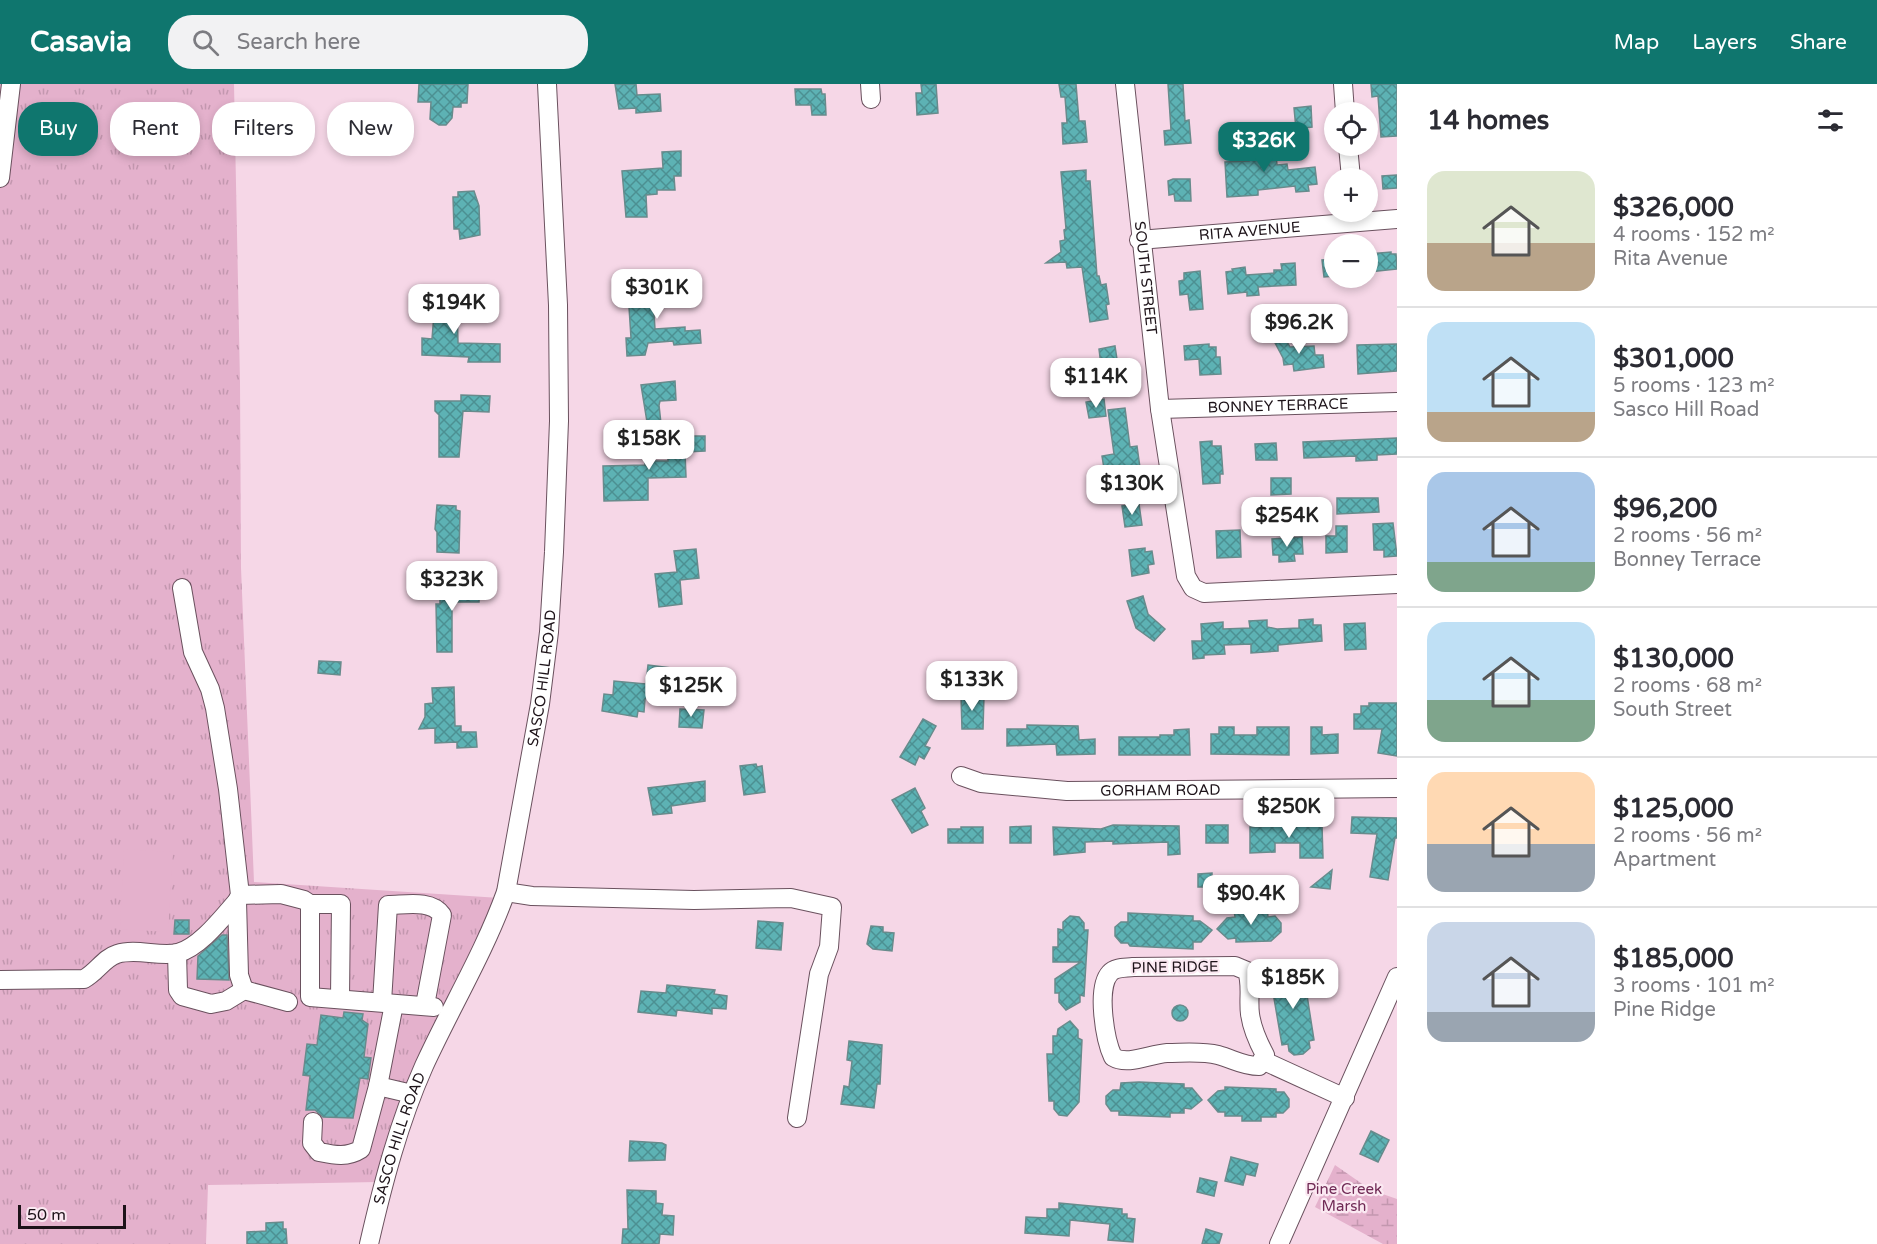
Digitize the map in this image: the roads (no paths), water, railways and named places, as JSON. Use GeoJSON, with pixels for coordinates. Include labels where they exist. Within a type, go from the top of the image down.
{"type":"FeatureCollection","features":[{"type":"Feature","properties":{"kind":"street"},"geometry":{"type":"LineString","coordinates":[[0,178],[11,84]]}},
{"type":"Feature","properties":{"kind":"street","name":"SASCO HILL ROAD"},"geometry":{"type":"LineString","coordinates":[[369,1244],[389,1165],[412,1094],[481,952],[506,892],[540,704],[549,629],[559,421],[558,304],[547,84]]}},
{"type":"Feature","properties":{"kind":"street","name":"SOUTH STREET"},"geometry":{"type":"LineString","coordinates":[[1125,84],[1139,240],[1160,409],[1186,576],[1194,588],[1204,593],[1397,584]]}},
{"type":"Feature","properties":{"kind":"street"},"geometry":{"type":"LineString","coordinates":[[1343,84],[1344,102]]}},
{"type":"Feature","properties":{"kind":"street","name":"RITA AVENUE"},"geometry":{"type":"LineString","coordinates":[[1378,218],[1397,219]]}},
{"type":"Feature","properties":{"kind":"street","name":"RITA AVENUE"},"geometry":{"type":"LineString","coordinates":[[1139,240],[1324,219]]}},
{"type":"Feature","properties":{"kind":"street","name":"BONNEY TERRACE"},"geometry":{"type":"LineString","coordinates":[[1160,409],[1397,402]]}},
{"type":"Feature","properties":{"kind":"street"},"geometry":{"type":"LineString","coordinates":[[182,588],[194,652],[210,689],[215,708],[230,800],[239,898],[239,975],[244,990]]}},
{"type":"Feature","properties":{"kind":"street","name":"GORHAM ROAD"},"geometry":{"type":"LineString","coordinates":[[961,776],[981,783],[1067,791],[1397,788]]}},
{"type":"Feature","properties":{"kind":"street"},"geometry":{"type":"LineString","coordinates":[[506,892],[531,896],[694,900],[791,898],[832,907],[829,946],[819,974],[797,1118]]}},
{"type":"Feature","properties":{"kind":"street"},"geometry":{"type":"LineString","coordinates":[[0,980],[84,979],[95,973],[109,957],[120,952],[177,953],[192,946],[239,898],[280,894],[304,900],[310,904],[341,904],[340,998]]}},
{"type":"Feature","properties":{"kind":"street"},"geometry":{"type":"LineString","coordinates":[[310,904],[310,996],[424,1005],[451,1011]]}},
{"type":"Feature","properties":{"kind":"street"},"geometry":{"type":"LineString","coordinates":[[313,1122],[312,1143],[319,1152],[342,1156],[353,1154],[361,1149],[378,1086],[388,1003],[388,905],[424,904],[438,909],[442,915],[424,1005]]}},
{"type":"Feature","properties":{"kind":"street"},"geometry":{"type":"LineString","coordinates":[[177,953],[178,990],[182,996],[211,1004],[226,1001],[244,990],[288,1002]]}},
{"type":"Feature","properties":{"kind":"street","name":"PINE RIDGE"},"geometry":{"type":"LineString","coordinates":[[1235,966],[1247,971],[1251,981],[1250,1016],[1265,1054],[1262,1060],[1258,1066],[1246,1066],[1218,1055],[1186,1052],[1153,1054],[1127,1061],[1113,1057],[1103,1028],[1105,983],[1110,973],[1118,968],[1133,967],[1235,966]]}},
{"type":"Feature","properties":{"kind":"street"},"geometry":{"type":"LineString","coordinates":[[1279,1244],[1397,977]]}},
{"type":"Feature","properties":{"kind":"street","name":"PINE RIDGE"},"geometry":{"type":"LineString","coordinates":[[1262,1060],[1345,1098]]}},
{"type":"Feature","properties":{"kind":"street"},"geometry":{"type":"LineString","coordinates":[[378,1086],[412,1094]]}},
{"type":"Feature","properties":{"kind":"park label","name":"Pine Creek Marsh"},"geometry":{"type":"Point","coordinates":[1344,1198]}}]}
